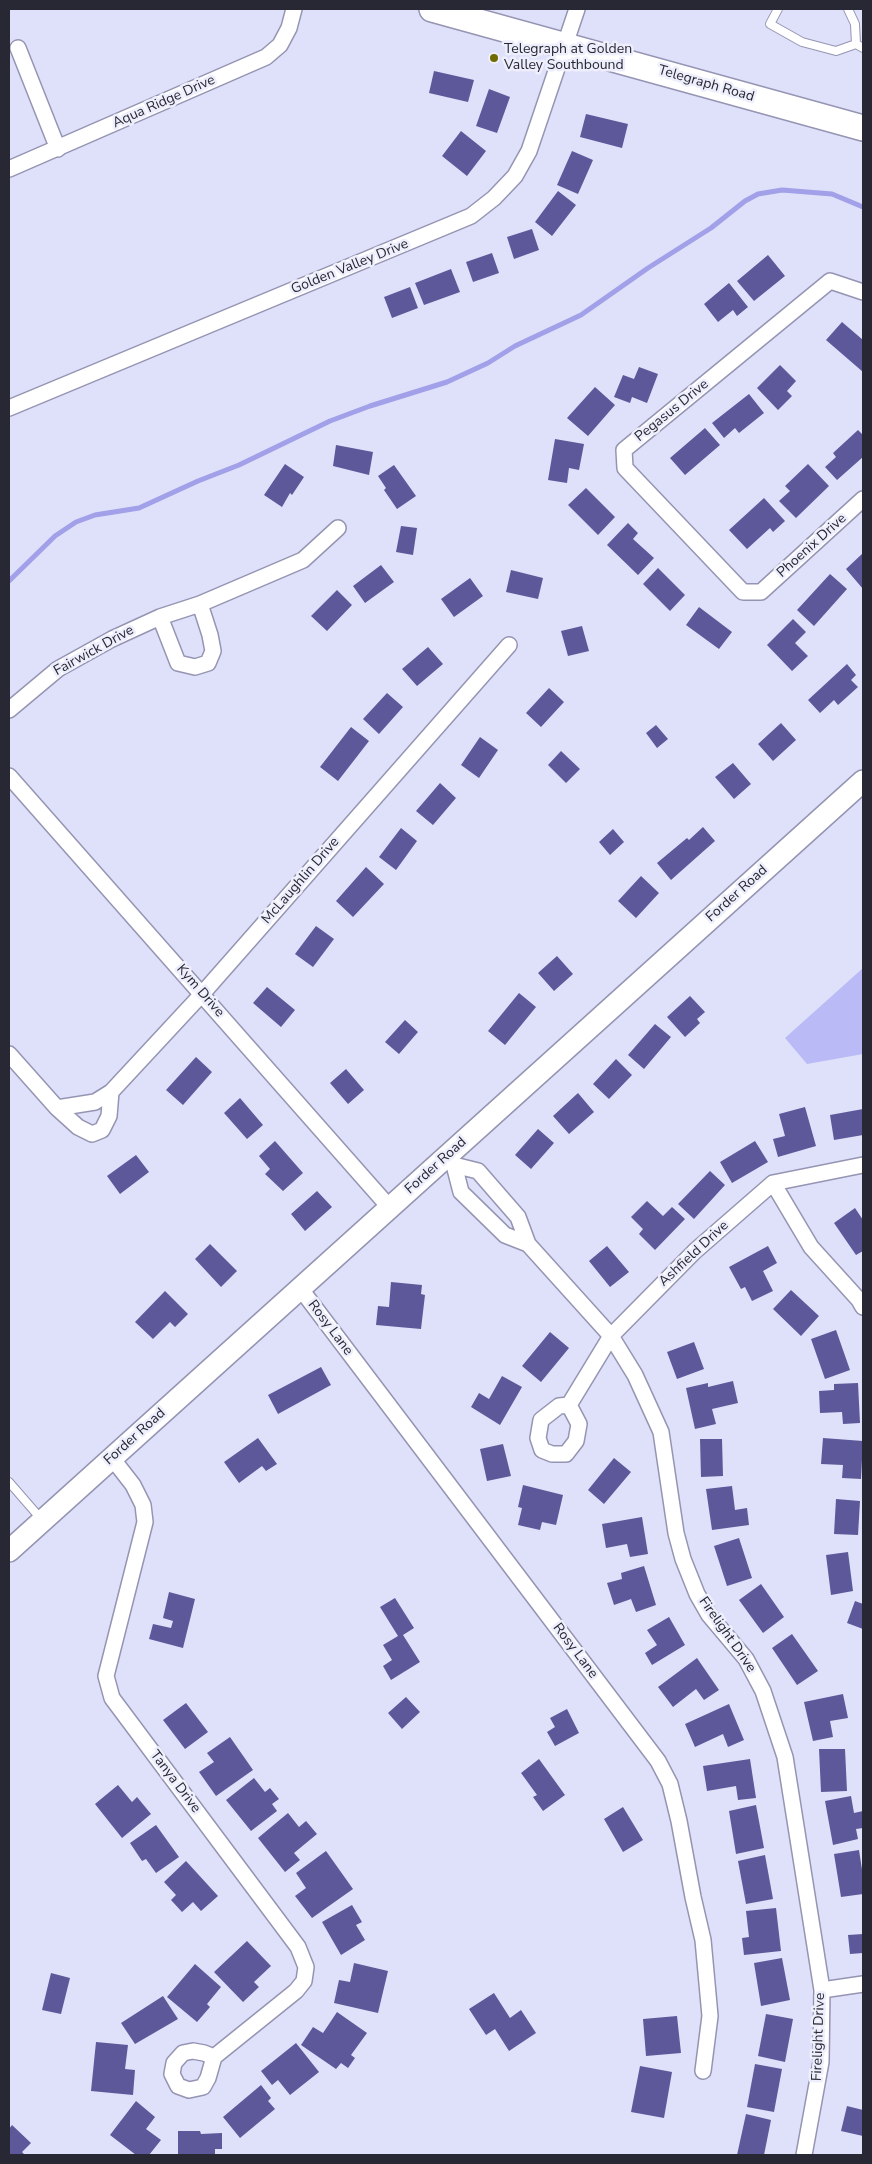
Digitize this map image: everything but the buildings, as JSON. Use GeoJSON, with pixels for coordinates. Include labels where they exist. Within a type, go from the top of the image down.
{"type":"FeatureCollection","features":[{"type":"Feature","properties":{"kind":"main road","name":"Telegraph Road"},"geometry":{"type":"LineString","coordinates":[[432,9],[863,128]]}},
{"type":"Feature","properties":{"kind":"main road","name":"Forder Road"},"geometry":{"type":"LineString","coordinates":[[9,1550],[390,1208],[450,1161],[863,781]]}},
{"type":"Feature","properties":{"kind":"street","name":"Aqua Ridge Drive"},"geometry":{"type":"LineString","coordinates":[[9,169],[266,57],[280,44],[289,28],[294,9]]}},
{"type":"Feature","properties":{"kind":"street","name":"Golden Valley Drive"},"geometry":{"type":"LineString","coordinates":[[9,408],[471,216],[494,198],[515,176],[529,151],[577,9]]}},
{"type":"Feature","properties":{"kind":"street"},"geometry":{"type":"LineString","coordinates":[[18,48],[58,149]]}},
{"type":"Feature","properties":{"kind":"street","name":"Pegasus Drive"},"geometry":{"type":"LineString","coordinates":[[761,592],[743,592],[625,468],[624,450],[830,282],[863,292]]}},
{"type":"Feature","properties":{"kind":"street","name":"Phoenix Drive"},"geometry":{"type":"LineString","coordinates":[[761,592],[863,499]]}},
{"type":"Feature","properties":{"kind":"street","name":"Fairwick Drive"},"geometry":{"type":"LineString","coordinates":[[9,710],[58,669],[112,639],[303,560],[338,528]]}},
{"type":"Feature","properties":{"kind":"street"},"geometry":{"type":"LineString","coordinates":[[160,618],[178,663],[195,667],[208,663],[212,651],[210,635],[200,604]]}},
{"type":"Feature","properties":{"kind":"street","name":"McLaughlin Drive"},"geometry":{"type":"LineString","coordinates":[[57,1108],[95,1102],[111,1092],[202,994],[509,645]]}},
{"type":"Feature","properties":{"kind":"street","name":"Kym Drive"},"geometry":{"type":"LineString","coordinates":[[9,776],[390,1208]]}},
{"type":"Feature","properties":{"kind":"street"},"geometry":{"type":"LineString","coordinates":[[9,1054],[57,1108],[78,1127],[92,1134],[102,1130],[109,1116],[111,1092]]}},
{"type":"Feature","properties":{"kind":"street","name":"Firelight Drive"},"geometry":{"type":"LineString","coordinates":[[450,1161],[478,1171],[518,1217],[528,1244],[611,1336],[635,1375],[661,1432],[676,1532],[683,1559],[709,1615],[746,1659],[756,1675],[785,1757],[822,1990],[821,2062],[808,2154]]}},
{"type":"Feature","properties":{"kind":"street","name":"Firelight Drive"},"geometry":{"type":"LineString","coordinates":[[450,1161],[461,1192],[505,1236],[528,1244]]}},
{"type":"Feature","properties":{"kind":"street","name":"Ashfield Drive"},"geometry":{"type":"LineString","coordinates":[[569,1405],[611,1336],[695,1251],[773,1183],[863,1165]]}},
{"type":"Feature","properties":{"kind":"street"},"geometry":{"type":"LineString","coordinates":[[773,1183],[811,1247],[860,1300],[863,1307]]}},
{"type":"Feature","properties":{"kind":"street","name":"Rosy Lane"},"geometry":{"type":"LineString","coordinates":[[300,1288],[658,1761],[670,1784],[680,1821],[692,1896],[703,1940],[710,2016],[703,2071]]}},
{"type":"Feature","properties":{"kind":"street","name":"Tanya Drive"},"geometry":{"type":"LineString","coordinates":[[112,1458],[133,1485],[143,1505],[145,1522],[106,1676],[112,1698],[298,1947],[306,1967],[304,1981],[296,1991],[214,2058]]}},
{"type":"Feature","properties":{"kind":"street"},"geometry":{"type":"LineString","coordinates":[[822,1990],[863,1984]]}},
{"type":"Feature","properties":{"kind":"lane"},"geometry":{"type":"LineString","coordinates":[[778,9],[770,24],[802,42],[836,51],[860,46],[855,24],[848,9]]}},
{"type":"Feature","properties":{"kind":"lane"},"geometry":{"type":"LineString","coordinates":[[9,1482],[42,1520]]}},
{"type":"Feature","properties":{"kind":"shaded area"},"geometry":{"type":"Polygon","coordinates":[[[863,968],[863,1054],[807,1064],[785,1038],[863,968]]]}},
{"type":"Feature","properties":{"kind":"waterway"},"geometry":{"type":"LineString","coordinates":[[9,581],[55,536],[76,522],[95,515],[139,508],[239,465],[330,421],[370,406],[447,382],[488,363],[515,346],[581,315],[648,268],[711,228],[745,201],[758,194],[782,190],[832,194],[863,207]]}},
{"type":"Feature","properties":{"kind":"place","name":"Telegraph at Golden Valley Southbound"},"geometry":{"type":"Point","coordinates":[494,58]}}]}
